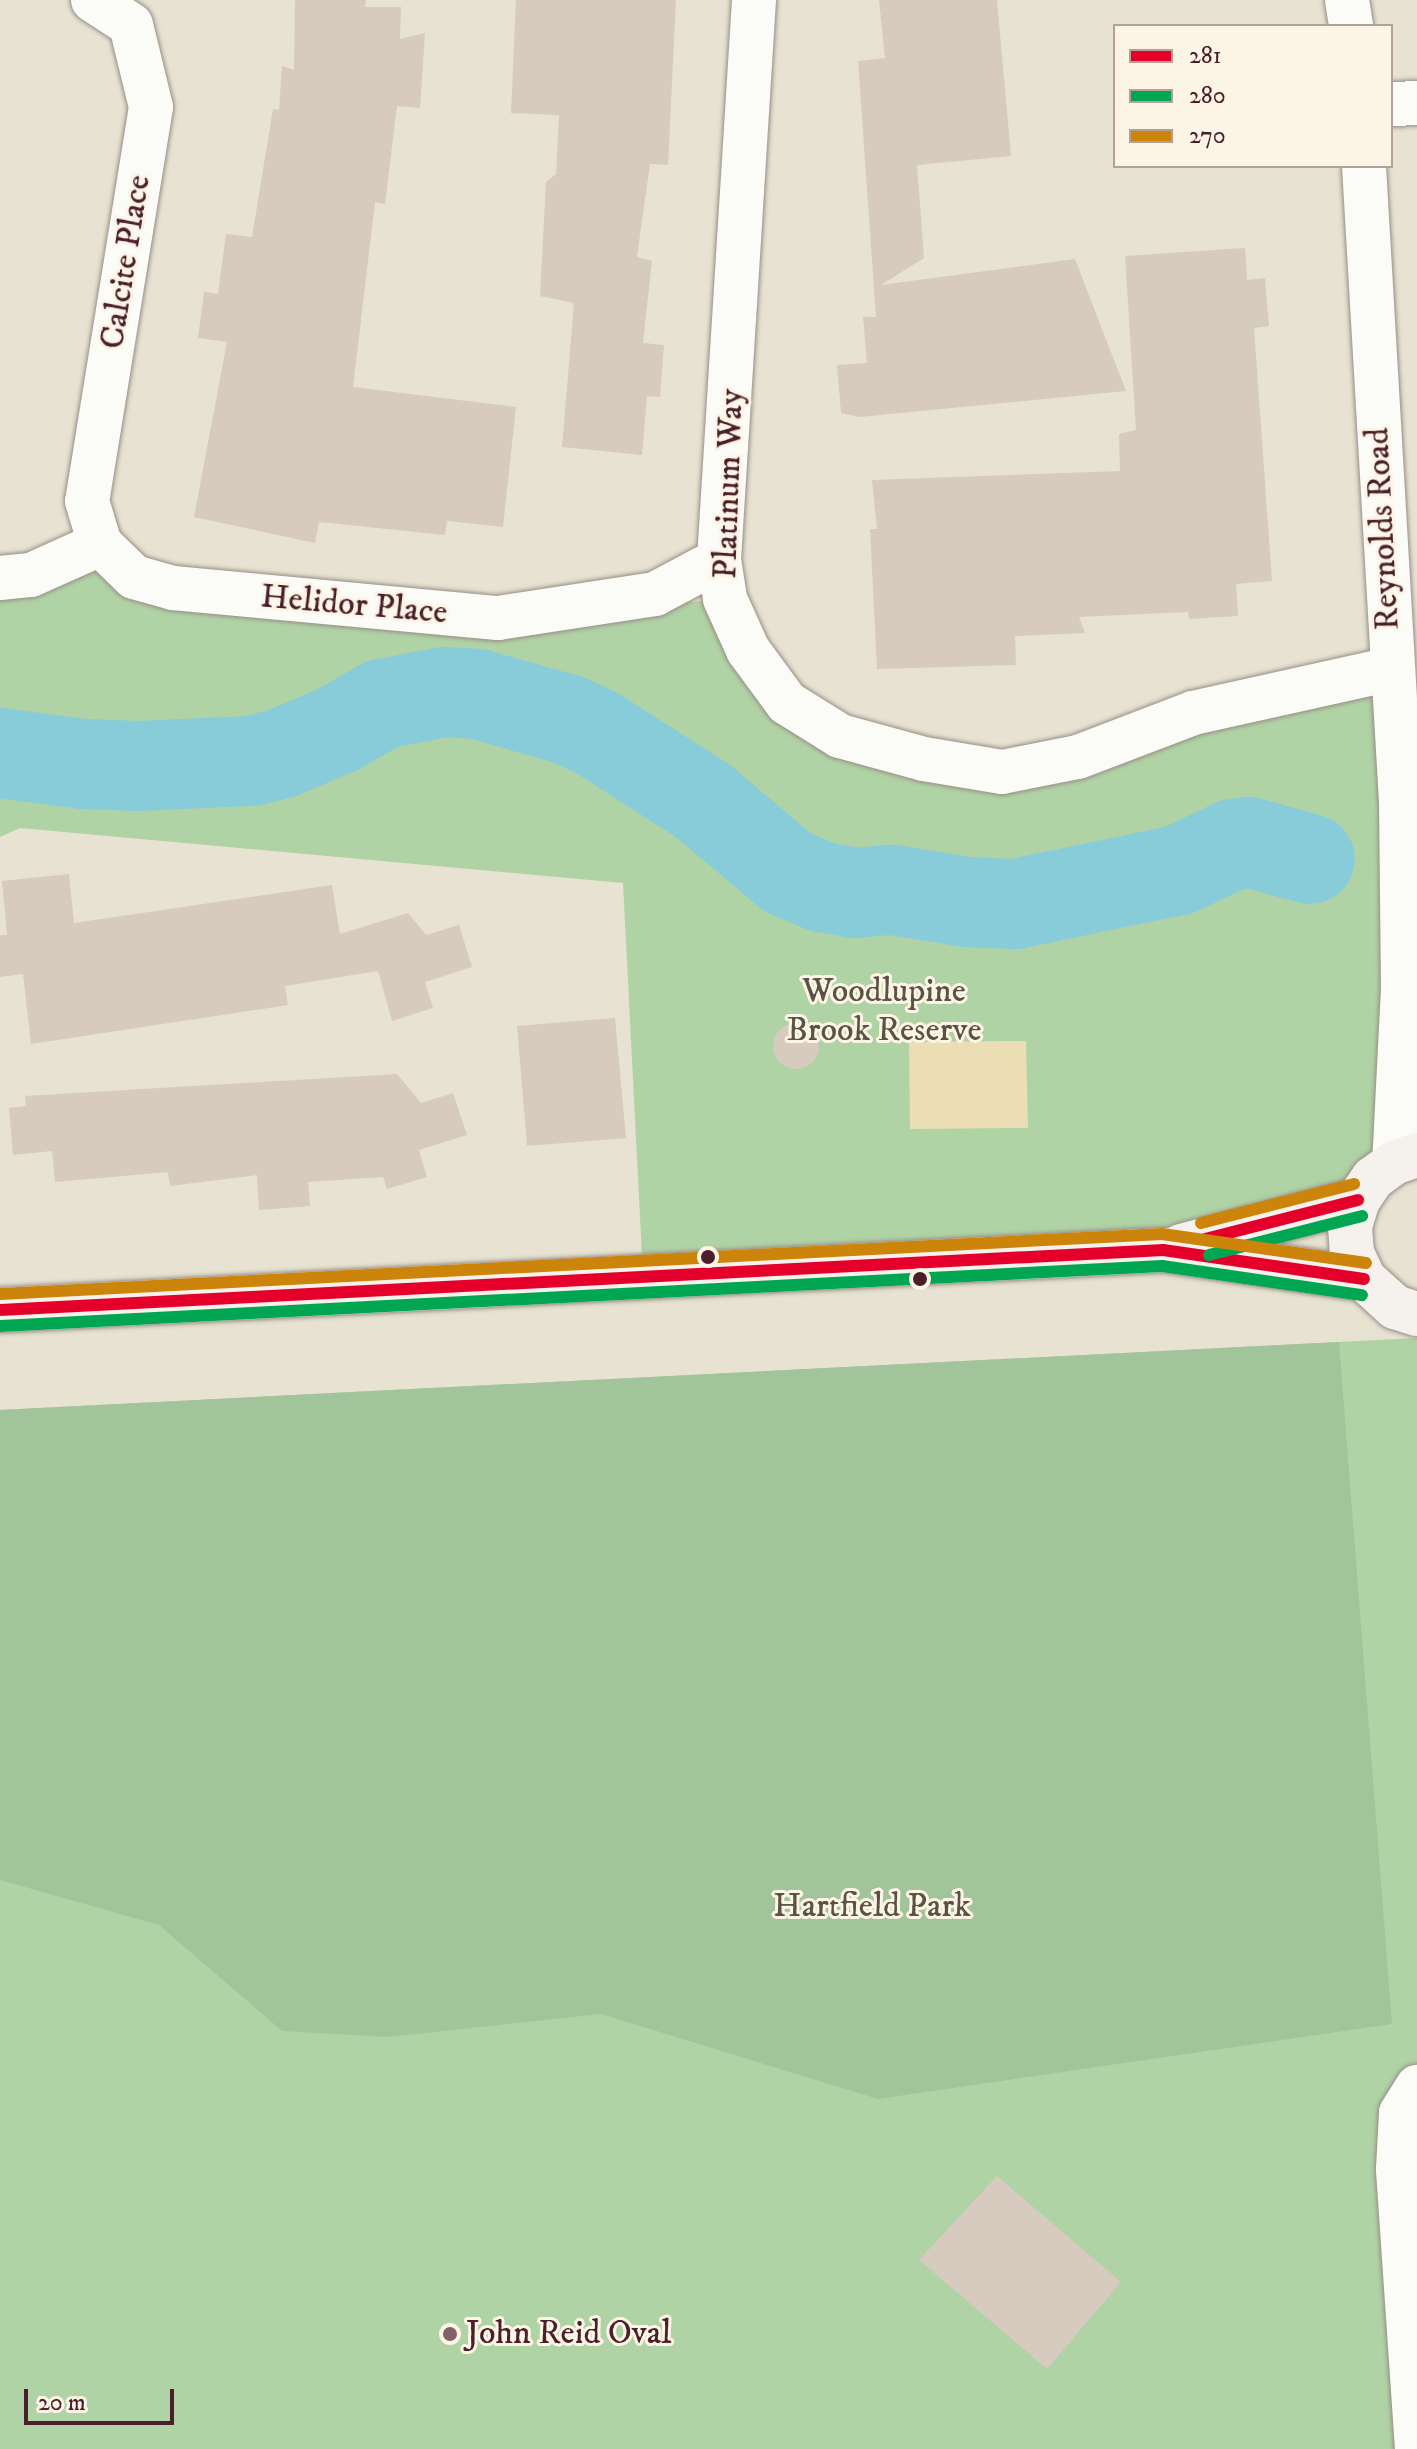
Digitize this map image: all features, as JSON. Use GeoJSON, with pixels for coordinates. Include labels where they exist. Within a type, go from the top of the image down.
{"type":"FeatureCollection","features":[{"type":"Feature","properties":{"kind":"main road"},"geometry":{"type":"LineString","coordinates":[[1406,1159],[1373,1178],[1358,1200],[1350,1226],[1352,1253],[1364,1279],[1395,1307],[1417,1314]]}},
{"type":"Feature","properties":{"kind":"main road"},"geometry":{"type":"LineString","coordinates":[[1163,1250],[1358,1200]]}},
{"type":"Feature","properties":{"kind":"main road"},"geometry":{"type":"LineString","coordinates":[[0,1310],[1163,1250],[1364,1279]]}},
{"type":"Feature","properties":{"kind":"street","name":"Calcite Place"},"geometry":{"type":"LineString","coordinates":[[93,0],[131,25],[151,107],[87,501],[100,544]]}},
{"type":"Feature","properties":{"kind":"street","name":"Platinum Way"},"geometry":{"type":"LineString","coordinates":[[754,0],[719,560],[725,599],[748,650],[787,703],[840,736],[939,762],[1002,772],[1078,757],[1193,713],[1391,669]]}},
{"type":"Feature","properties":{"kind":"street"},"geometry":{"type":"LineString","coordinates":[[1347,0],[1351,24]]}},
{"type":"Feature","properties":{"kind":"street"},"geometry":{"type":"LineString","coordinates":[[1393,104],[1417,103]]}},
{"type":"Feature","properties":{"kind":"street","name":"Reynolds Road"},"geometry":{"type":"LineString","coordinates":[[1364,168],[1410,1008],[1406,1159]]}},
{"type":"Feature","properties":{"kind":"street","name":"Helidor Place"},"geometry":{"type":"LineString","coordinates":[[100,544],[134,577],[173,588],[498,618],[655,594],[719,560]]}},
{"type":"Feature","properties":{"kind":"street"},"geometry":{"type":"LineString","coordinates":[[0,578],[31,575],[100,544]]}},
{"type":"Feature","properties":{"kind":"street"},"geometry":{"type":"LineString","coordinates":[[1417,2087],[1401,2113],[1398,2169],[1417,2449]]}},
{"type":"Feature","properties":{"kind":"green space","name":"Woodlupine Brook Reserve"},"geometry":{"type":"Polygon","coordinates":[[[100,544],[134,577],[498,618],[725,599],[787,703],[1002,772],[1391,669],[1417,1155],[1163,1250],[643,1276],[623,883],[20,828],[0,837],[0,577],[100,544]]]}},
{"type":"Feature","properties":{"kind":"green space","name":"Hartfield Park"},"geometry":{"type":"Polygon","coordinates":[[[1417,1338],[1417,2449],[0,2449],[0,1410],[1417,1338]]]}},
{"type":"Feature","properties":{"kind":"green space"},"geometry":{"type":"Polygon","coordinates":[[[1339,1342],[1392,2024],[878,2099],[601,2014],[388,2037],[282,2031],[159,1925],[0,1880],[0,1410],[1339,1342]]]}},
{"type":"Feature","properties":{"kind":"sand"},"geometry":{"type":"Polygon","coordinates":[[[1026,1041],[1028,1128],[910,1129],[909,1042],[1026,1041]]]}},
{"type":"Feature","properties":{"kind":"building"},"geometry":{"type":"Polygon","coordinates":[[[295,0],[366,0],[365,7],[401,7],[400,39],[425,33],[420,108],[397,106],[385,204],[375,202],[353,387],[516,407],[503,527],[447,521],[445,535],[319,522],[315,543],[194,517],[227,342],[198,338],[204,292],[218,294],[226,234],[252,237],[273,109],[279,110],[282,66],[294,70],[295,0]]]}},
{"type":"Feature","properties":{"kind":"building"},"geometry":{"type":"Polygon","coordinates":[[[516,0],[676,0],[668,165],[650,164],[637,257],[652,261],[643,343],[664,345],[660,397],[647,396],[642,455],[562,447],[574,303],[540,296],[546,182],[556,174],[559,115],[511,113],[516,0]]]}},
{"type":"Feature","properties":{"kind":"building"},"geometry":{"type":"Polygon","coordinates":[[[879,0],[997,0],[1011,156],[917,165],[924,258],[881,285],[1075,259],[1126,391],[860,417],[841,413],[837,365],[867,363],[863,317],[876,317],[858,61],[885,58],[879,0]]]}},
{"type":"Feature","properties":{"kind":"building"},"geometry":{"type":"Polygon","coordinates":[[[1245,248],[1247,280],[1265,278],[1269,326],[1254,328],[1272,581],[1236,584],[1238,616],[1189,619],[1188,612],[1079,617],[1085,633],[1015,636],[1016,665],[877,669],[870,529],[877,529],[872,480],[1120,471],[1119,434],[1136,430],[1125,256],[1245,248]]]}},
{"type":"Feature","properties":{"kind":"building"},"geometry":{"type":"Polygon","coordinates":[[[69,874],[74,923],[332,885],[340,934],[408,913],[426,935],[459,925],[472,967],[425,982],[433,1008],[392,1021],[378,971],[285,986],[288,1005],[31,1044],[23,974],[0,977],[0,935],[7,935],[2,881],[69,874]]]}},
{"type":"Feature","properties":{"kind":"building"},"geometry":{"type":"Polygon","coordinates":[[[615,1018],[626,1138],[527,1146],[517,1026],[615,1018]]]}},
{"type":"Feature","properties":{"kind":"building"},"geometry":{"type":"Polygon","coordinates":[[[796,1023],[812,1030],[819,1046],[812,1062],[796,1069],[780,1062],[773,1046],[780,1030],[796,1023]]]}},
{"type":"Feature","properties":{"kind":"building"},"geometry":{"type":"Polygon","coordinates":[[[397,1074],[421,1103],[453,1093],[467,1135],[419,1150],[427,1177],[387,1189],[383,1177],[308,1182],[310,1206],[259,1210],[257,1175],[170,1186],[168,1172],[55,1182],[52,1151],[13,1155],[9,1108],[26,1106],[25,1096],[397,1074]]]}},
{"type":"Feature","properties":{"kind":"building"},"geometry":{"type":"Polygon","coordinates":[[[997,2176],[1121,2282],[1047,2369],[919,2260],[997,2176]]]}},
{"type":"Feature","properties":{"kind":"waterway"},"geometry":{"type":"LineString","coordinates":[[0,753],[84,764],[139,766],[251,761],[282,753],[337,730],[382,704],[444,692],[477,694],[569,720],[597,733],[703,801],[787,872],[823,887],[855,893],[893,890],[966,902],[1015,904],[1179,870],[1234,844],[1248,842],[1310,859]]}},
{"type":"Feature","properties":{"kind":"transit line","name":"270"},"geometry":{"type":"LineString","coordinates":[[1201,1223],[1354,1184]]}},
{"type":"Feature","properties":{"kind":"transit line","name":"281"},"geometry":{"type":"LineString","coordinates":[[1205,1239],[1358,1200]]}},
{"type":"Feature","properties":{"kind":"transit line","name":"280"},"geometry":{"type":"LineString","coordinates":[[1209,1255],[1362,1216]]}},
{"type":"Feature","properties":{"kind":"transit line","name":"270"},"geometry":{"type":"LineString","coordinates":[[0,1294],[1162,1234],[1366,1263]]}},
{"type":"Feature","properties":{"kind":"transit line","name":"281"},"geometry":{"type":"LineString","coordinates":[[0,1310],[1163,1250],[1364,1279]]}},
{"type":"Feature","properties":{"kind":"transit line","name":"280"},"geometry":{"type":"LineString","coordinates":[[1,1326],[1162,1266],[1362,1295]]}},
{"type":"Feature","properties":{"kind":"place","name":"John Reid Oval"},"geometry":{"type":"Point","coordinates":[450,2334]}}]}
